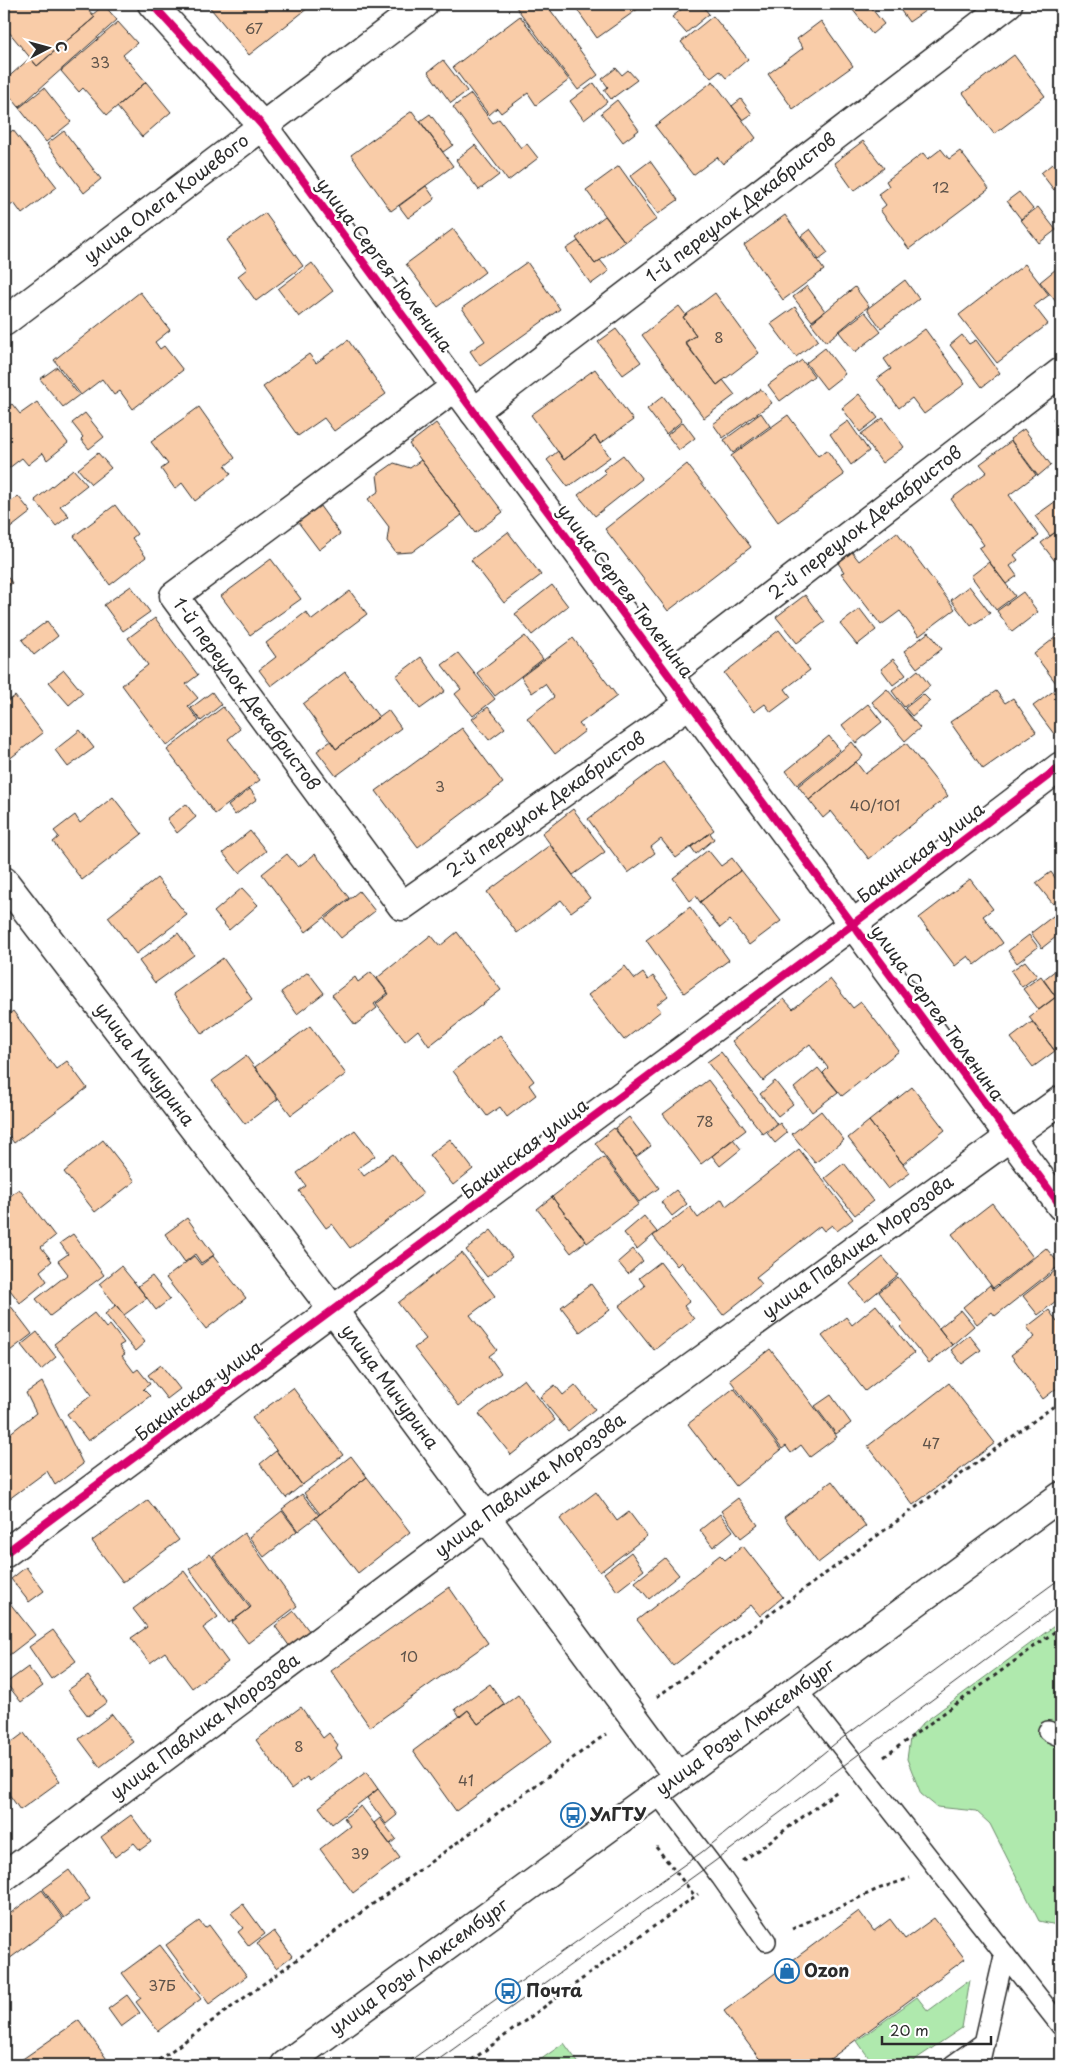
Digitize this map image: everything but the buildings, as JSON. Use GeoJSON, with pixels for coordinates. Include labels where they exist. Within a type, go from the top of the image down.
{"type":"FeatureCollection","features":[{"type":"Feature","properties":{"kind":"street","name":"улица Сергея Тюленина"},"geometry":{"type":"LineString","coordinates":[[152,4],[262,125],[1061,1206]]}},
{"type":"Feature","properties":{"kind":"street","name":"улица Олега Кошевого"},"geometry":{"type":"LineString","coordinates":[[4,322],[424,4]]}},
{"type":"Feature","properties":{"kind":"street","name":"1-й переулок Декабристов"},"geometry":{"type":"LineString","coordinates":[[474,412],[1008,4]]}},
{"type":"Feature","properties":{"kind":"street","name":"2-й переулок Декабристов"},"geometry":{"type":"LineString","coordinates":[[668,675],[1061,372]]}},
{"type":"Feature","properties":{"kind":"street","name":"1-й переулок Декабристов"},"geometry":{"type":"LineString","coordinates":[[402,906],[174,596],[455,387]]}},
{"type":"Feature","properties":{"kind":"street","name":"2-й переулок Декабристов"},"geometry":{"type":"LineString","coordinates":[[402,906],[690,704]]}},
{"type":"Feature","properties":{"kind":"street","name":"Бакинская улица"},"geometry":{"type":"LineString","coordinates":[[4,1554],[853,924],[1061,766]]}},
{"type":"Feature","properties":{"kind":"street","name":"улица Мичурина"},"geometry":{"type":"LineString","coordinates":[[4,881],[333,1310],[633,1715],[667,1785]]}},
{"type":"Feature","properties":{"kind":"street","name":"улица Павлика Морозова"},"geometry":{"type":"LineString","coordinates":[[4,1878],[487,1516],[1061,1100]]}},
{"type":"Feature","properties":{"kind":"street","name":"улица Розы Люксембург"},"geometry":{"type":"LineString","coordinates":[[285,2065],[1061,1496]]}},
{"type":"Feature","properties":{"kind":"lane"},"geometry":{"type":"LineString","coordinates":[[797,1690],[1004,1956],[1061,2026]]}},
{"type":"Feature","properties":{"kind":"lane"},"geometry":{"type":"LineString","coordinates":[[667,1785],[721,1877],[766,1941]]}},
{"type":"Feature","properties":{"kind":"lane"},"geometry":{"type":"LineString","coordinates":[[979,2065],[1004,1956]]}},
{"type":"Feature","properties":{"kind":"lane"},"geometry":{"type":"LineString","coordinates":[[953,2065],[985,2042]]}},
{"type":"Feature","properties":{"kind":"path"},"geometry":{"type":"LineString","coordinates":[[152,2065],[1061,1401]]}},
{"type":"Feature","properties":{"kind":"path"},"geometry":{"type":"LineString","coordinates":[[464,2065],[1061,1627]]}},
{"type":"Feature","properties":{"kind":"path"},"geometry":{"type":"LineString","coordinates":[[656,1847],[695,1896]]}},
{"type":"Feature","properties":{"kind":"path"},"geometry":{"type":"LineString","coordinates":[[766,1941],[878,1889],[937,1869]]}},
{"type":"Feature","properties":{"kind":"green space"},"geometry":{"type":"Polygon","coordinates":[[[1061,1621],[1061,1926],[1039,1921],[990,1824],[976,1811],[937,1807],[921,1794],[907,1759],[910,1738],[923,1723],[1061,1621]]]}},
{"type":"Feature","properties":{"kind":"green space"},"geometry":{"type":"Polygon","coordinates":[[[970,1980],[962,2028],[907,2065],[874,2065],[857,2041],[917,1997],[928,2011],[970,1980]]]}},
{"type":"Feature","properties":{"kind":"green space"},"geometry":{"type":"Polygon","coordinates":[[[564,2043],[580,2065],[533,2065],[564,2043]]]}},
{"type":"Feature","properties":{"kind":"tram line"},"geometry":{"type":"LineString","coordinates":[[404,2065],[702,1852],[837,1742],[1061,1578]]}},
{"type":"Feature","properties":{"kind":"tram line"},"geometry":{"type":"LineString","coordinates":[[431,2065],[711,1864],[1061,1604]]}},
{"type":"Feature","properties":{"kind":"cycle path"},"geometry":{"type":"LineString","coordinates":[[152,4],[262,125],[1061,1206]]}},
{"type":"Feature","properties":{"kind":"cycle path"},"geometry":{"type":"LineString","coordinates":[[4,1554],[853,924],[1061,766]]}},
{"type":"Feature","properties":{"kind":"place","name":"УлГТУ"},"geometry":{"type":"Point","coordinates":[573,1815]}},
{"type":"Feature","properties":{"kind":"place","name":"Ozon"},"geometry":{"type":"Point","coordinates":[787,1971]}},
{"type":"Feature","properties":{"kind":"place","name":"Почта"},"geometry":{"type":"Point","coordinates":[508,1991]}}]}
